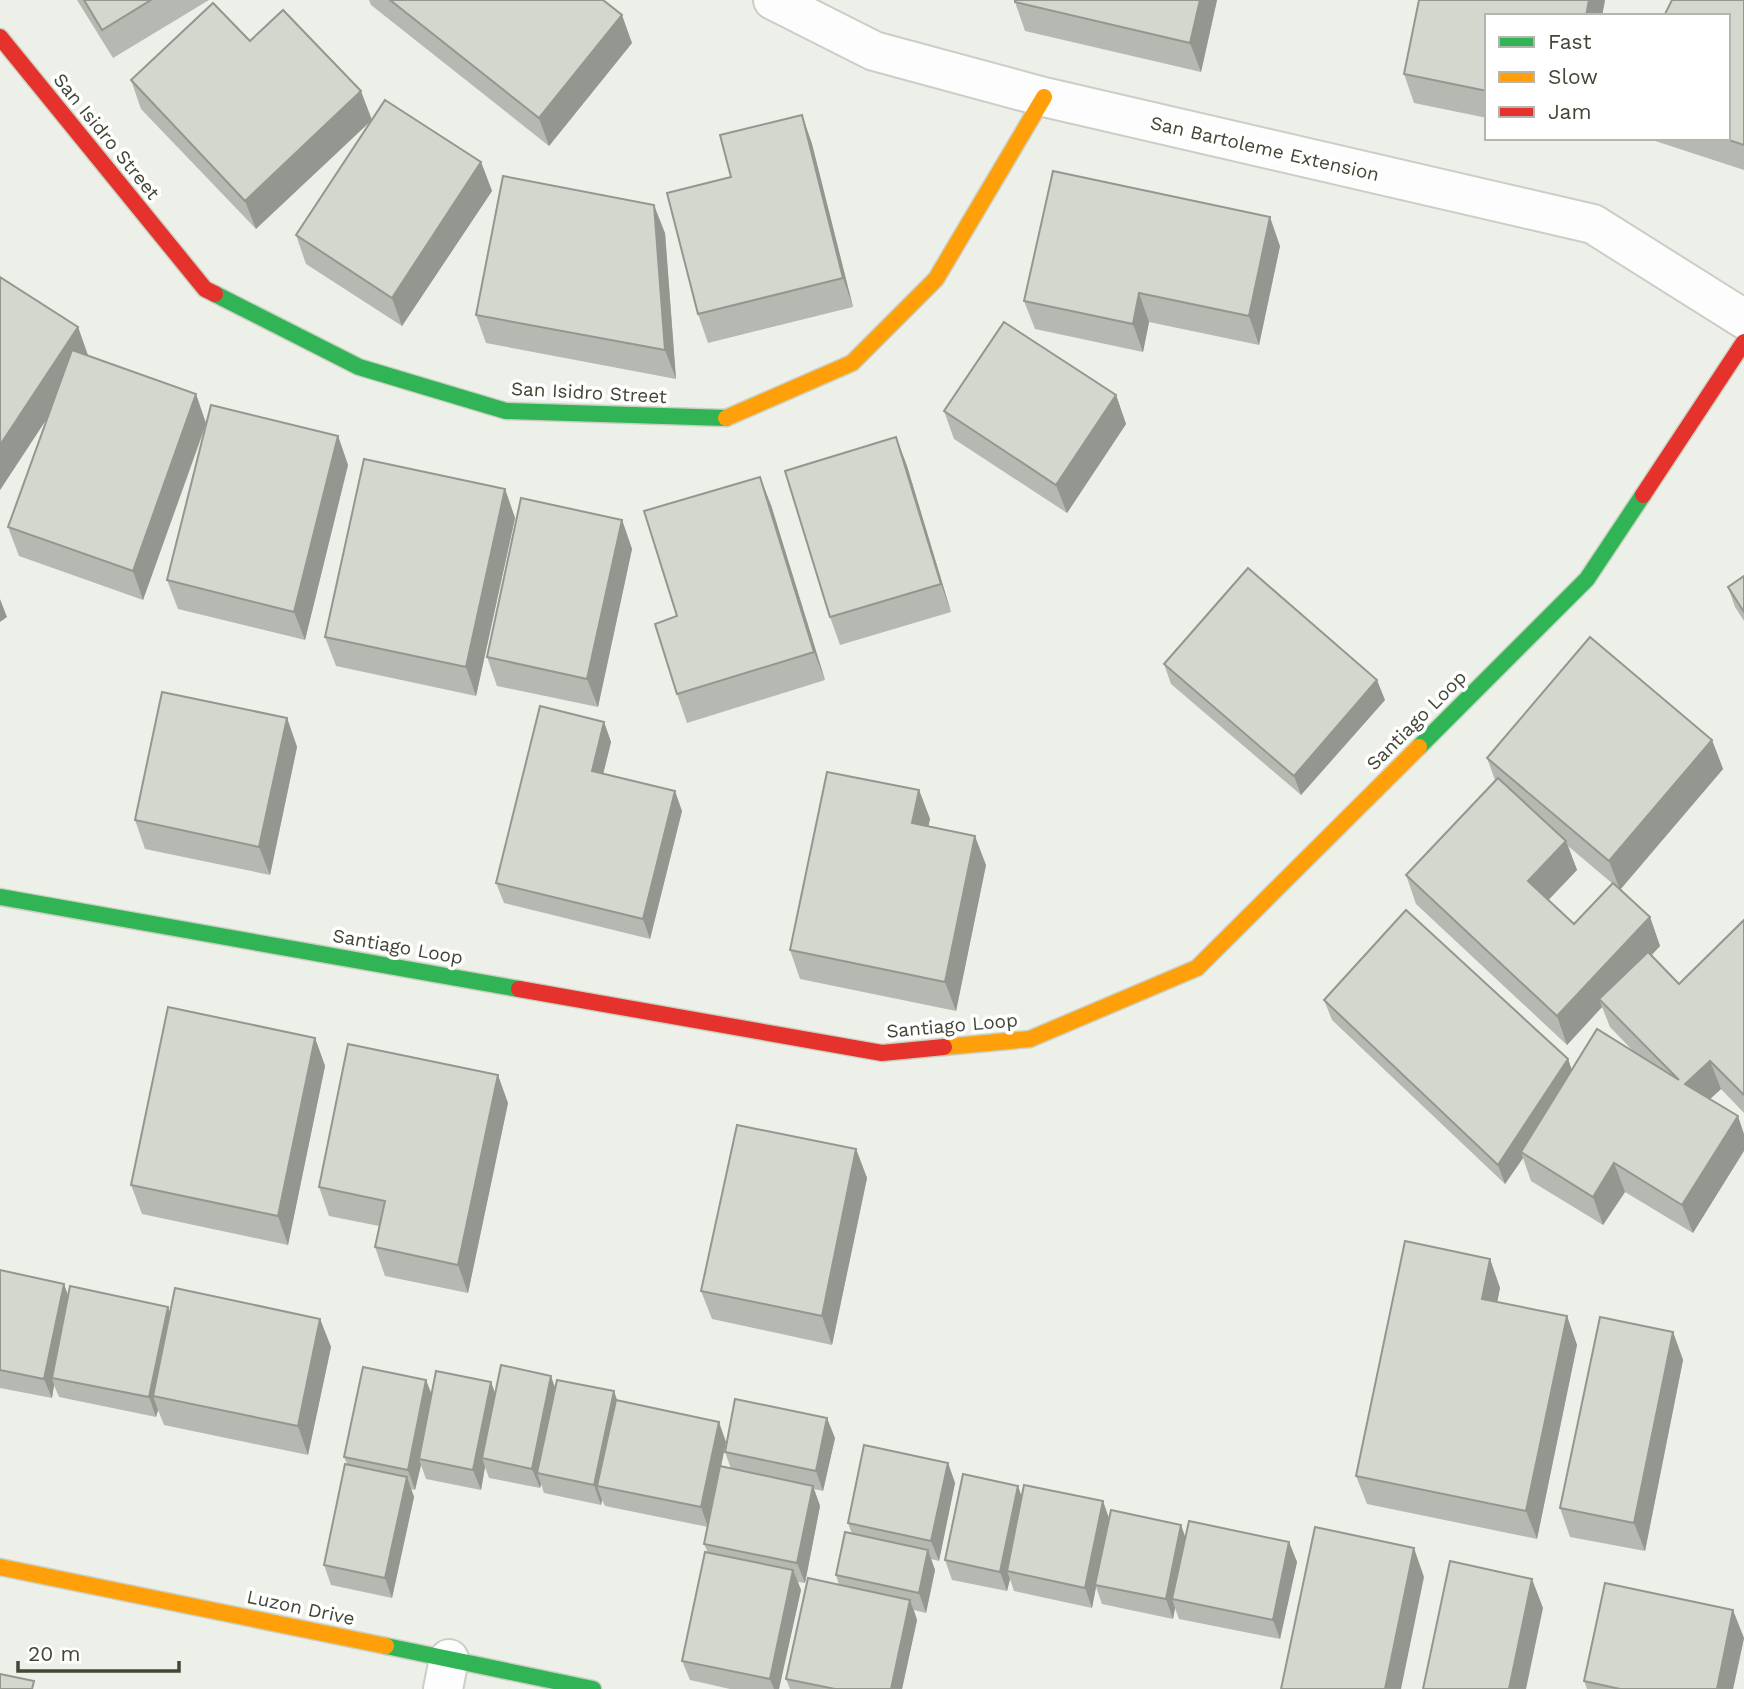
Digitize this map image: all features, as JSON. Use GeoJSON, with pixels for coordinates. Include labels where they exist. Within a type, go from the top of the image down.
{"type":"FeatureCollection","features":[{"type":"Feature","properties":{"kind":"street","name":"San Bartoleme Extension"},"geometry":{"type":"LineString","coordinates":[[774,0],[874,51],[1044,97],[1593,224],[1744,319]]}},
{"type":"Feature","properties":{"kind":"street","name":"San Isidro Street"},"geometry":{"type":"LineString","coordinates":[[0,37],[205,289],[359,367],[506,411],[725,419],[852,363],[936,279],[1044,97]]}},
{"type":"Feature","properties":{"kind":"street","name":"Santiago Loop"},"geometry":{"type":"LineString","coordinates":[[0,897],[882,1053],[1030,1039],[1197,968],[1587,579],[1744,342]]}},
{"type":"Feature","properties":{"kind":"street","name":"Luzon Drive"},"geometry":{"type":"LineString","coordinates":[[0,1567],[446,1674],[593,1689]]}},
{"type":"Feature","properties":{"kind":"building"},"geometry":{"type":"Polygon","coordinates":[[[84,0],[151,0],[102,30],[84,0]]]}},
{"type":"Feature","properties":{"kind":"building"},"geometry":{"type":"Polygon","coordinates":[[[390,0],[603,0],[622,15],[539,118],[390,0]]]}},
{"type":"Feature","properties":{"kind":"building"},"geometry":{"type":"Polygon","coordinates":[[[1015,0],[1200,0],[1190,43],[1015,0]]]}},
{"type":"Feature","properties":{"kind":"building"},"geometry":{"type":"Polygon","coordinates":[[[1419,0],[1589,0],[1586,14],[1485,14],[1485,91],[1404,74],[1419,0]]]}},
{"type":"Feature","properties":{"kind":"building"},"geometry":{"type":"Polygon","coordinates":[[[1672,0],[1744,0],[1744,145],[1729,140],[1730,14],[1665,14],[1672,0]]]}},
{"type":"Feature","properties":{"kind":"building"},"geometry":{"type":"Polygon","coordinates":[[[213,3],[250,41],[283,10],[361,91],[245,201],[131,80],[213,3]]]}},
{"type":"Feature","properties":{"kind":"building"},"geometry":{"type":"Polygon","coordinates":[[[385,100],[481,162],[392,298],[296,235],[385,100]]]}},
{"type":"Feature","properties":{"kind":"building"},"geometry":{"type":"Polygon","coordinates":[[[802,115],[843,278],[698,314],[667,193],[731,177],[720,135],[802,115]]]}},
{"type":"Feature","properties":{"kind":"building"},"geometry":{"type":"Polygon","coordinates":[[[1053,171],[1270,217],[1249,316],[1139,293],[1133,324],[1024,301],[1053,171]]]}},
{"type":"Feature","properties":{"kind":"building"},"geometry":{"type":"Polygon","coordinates":[[[503,176],[654,205],[665,350],[476,315],[503,176]]]}},
{"type":"Feature","properties":{"kind":"building"},"geometry":{"type":"Polygon","coordinates":[[[0,277],[78,327],[0,445],[0,277]]]}},
{"type":"Feature","properties":{"kind":"building"},"geometry":{"type":"Polygon","coordinates":[[[1004,322],[1116,395],[1056,485],[944,411],[1004,322]]]}},
{"type":"Feature","properties":{"kind":"building"},"geometry":{"type":"Polygon","coordinates":[[[72,350],[196,394],[133,571],[8,527],[72,350]]]}},
{"type":"Feature","properties":{"kind":"building"},"geometry":{"type":"Polygon","coordinates":[[[211,405],[338,436],[294,612],[167,580],[211,405]]]}},
{"type":"Feature","properties":{"kind":"building"},"geometry":{"type":"Polygon","coordinates":[[[896,437],[941,584],[830,617],[785,471],[896,437]]]}},
{"type":"Feature","properties":{"kind":"building"},"geometry":{"type":"Polygon","coordinates":[[[364,459],[505,489],[466,667],[325,637],[364,459]]]}},
{"type":"Feature","properties":{"kind":"building"},"geometry":{"type":"Polygon","coordinates":[[[760,477],[814,652],[677,694],[655,624],[677,616],[644,511],[760,477]]]}},
{"type":"Feature","properties":{"kind":"building"},"geometry":{"type":"Polygon","coordinates":[[[521,498],[622,520],[587,679],[487,657],[521,498]]]}},
{"type":"Feature","properties":{"kind":"building"},"geometry":{"type":"Polygon","coordinates":[[[1248,568],[1377,680],[1294,776],[1164,664],[1248,568]]]}},
{"type":"Feature","properties":{"kind":"building"},"geometry":{"type":"Polygon","coordinates":[[[1744,576],[1744,612],[1728,587],[1744,576]]]}},
{"type":"Feature","properties":{"kind":"building"},"geometry":{"type":"Polygon","coordinates":[[[1590,637],[1712,740],[1609,861],[1487,758],[1590,637]]]}},
{"type":"Feature","properties":{"kind":"building"},"geometry":{"type":"Polygon","coordinates":[[[162,692],[287,718],[259,847],[135,820],[162,692]]]}},
{"type":"Feature","properties":{"kind":"building"},"geometry":{"type":"Polygon","coordinates":[[[540,706],[604,722],[592,771],[675,791],[643,919],[496,883],[540,706]]]}},
{"type":"Feature","properties":{"kind":"building"},"geometry":{"type":"Polygon","coordinates":[[[827,772],[919,790],[912,823],[975,836],[945,982],[790,950],[827,772]]]}},
{"type":"Feature","properties":{"kind":"building"},"geometry":{"type":"Polygon","coordinates":[[[1498,778],[1566,841],[1528,881],[1574,924],[1613,883],[1650,917],[1557,1016],[1406,875],[1498,778]]]}},
{"type":"Feature","properties":{"kind":"building"},"geometry":{"type":"Polygon","coordinates":[[[1406,910],[1568,1059],[1498,1165],[1324,1000],[1406,910]]]}},
{"type":"Feature","properties":{"kind":"building"},"geometry":{"type":"Polygon","coordinates":[[[1744,920],[1744,1095],[1710,1061],[1685,1084],[1738,1116],[1682,1205],[1614,1163],[1593,1197],[1521,1152],[1597,1029],[1679,1080],[1599,999],[1648,952],[1679,984],[1744,920]]]}},
{"type":"Feature","properties":{"kind":"building"},"geometry":{"type":"Polygon","coordinates":[[[168,1007],[315,1038],[278,1216],[131,1185],[168,1007]]]}},
{"type":"Feature","properties":{"kind":"building"},"geometry":{"type":"Polygon","coordinates":[[[348,1044],[498,1075],[458,1265],[375,1247],[385,1201],[319,1187],[348,1044]]]}},
{"type":"Feature","properties":{"kind":"building"},"geometry":{"type":"Polygon","coordinates":[[[737,1125],[856,1149],[822,1316],[701,1291],[737,1125]]]}},
{"type":"Feature","properties":{"kind":"building"},"geometry":{"type":"Polygon","coordinates":[[[1405,1241],[1490,1259],[1482,1299],[1567,1316],[1526,1511],[1356,1476],[1405,1241]]]}},
{"type":"Feature","properties":{"kind":"building"},"geometry":{"type":"Polygon","coordinates":[[[0,1270],[64,1284],[44,1379],[0,1370],[0,1270]]]}},
{"type":"Feature","properties":{"kind":"building"},"geometry":{"type":"Polygon","coordinates":[[[70,1286],[168,1307],[149,1397],[52,1378],[70,1286]]]}},
{"type":"Feature","properties":{"kind":"building"},"geometry":{"type":"Polygon","coordinates":[[[175,1288],[320,1319],[298,1426],[153,1396],[175,1288]]]}},
{"type":"Feature","properties":{"kind":"building"},"geometry":{"type":"Polygon","coordinates":[[[1600,1317],[1673,1332],[1634,1523],[1560,1508],[1600,1317]]]}},
{"type":"Feature","properties":{"kind":"building"},"geometry":{"type":"Polygon","coordinates":[[[501,1365],[551,1376],[532,1469],[482,1458],[501,1365]]]}},
{"type":"Feature","properties":{"kind":"building"},"geometry":{"type":"Polygon","coordinates":[[[363,1367],[426,1380],[408,1470],[344,1457],[363,1367]]]}},
{"type":"Feature","properties":{"kind":"building"},"geometry":{"type":"Polygon","coordinates":[[[436,1371],[491,1382],[473,1470],[419,1459],[436,1371]]]}},
{"type":"Feature","properties":{"kind":"building"},"geometry":{"type":"Polygon","coordinates":[[[557,1380],[614,1391],[594,1485],[537,1473],[557,1380]]]}},
{"type":"Feature","properties":{"kind":"building"},"geometry":{"type":"Polygon","coordinates":[[[735,1399],[827,1418],[816,1471],[725,1452],[735,1399]]]}},
{"type":"Feature","properties":{"kind":"building"},"geometry":{"type":"Polygon","coordinates":[[[616,1400],[719,1422],[701,1507],[597,1486],[616,1400]]]}},
{"type":"Feature","properties":{"kind":"building"},"geometry":{"type":"Polygon","coordinates":[[[864,1445],[948,1463],[931,1541],[848,1523],[864,1445]]]}},
{"type":"Feature","properties":{"kind":"building"},"geometry":{"type":"Polygon","coordinates":[[[345,1464],[407,1477],[385,1578],[324,1565],[345,1464]]]}},
{"type":"Feature","properties":{"kind":"building"},"geometry":{"type":"Polygon","coordinates":[[[720,1466],[813,1486],[797,1563],[704,1544],[720,1466]]]}},
{"type":"Feature","properties":{"kind":"building"},"geometry":{"type":"Polygon","coordinates":[[[963,1474],[1018,1486],[1000,1572],[945,1560],[963,1474]]]}},
{"type":"Feature","properties":{"kind":"building"},"geometry":{"type":"Polygon","coordinates":[[[1024,1485],[1103,1501],[1085,1588],[1007,1571],[1024,1485]]]}},
{"type":"Feature","properties":{"kind":"building"},"geometry":{"type":"Polygon","coordinates":[[[1111,1510],[1181,1525],[1166,1599],[1095,1585],[1111,1510]]]}},
{"type":"Feature","properties":{"kind":"building"},"geometry":{"type":"Polygon","coordinates":[[[1189,1521],[1289,1542],[1273,1620],[1172,1599],[1189,1521]]]}},
{"type":"Feature","properties":{"kind":"building"},"geometry":{"type":"Polygon","coordinates":[[[1315,1527],[1414,1548],[1385,1689],[1281,1689],[1315,1527]]]}},
{"type":"Feature","properties":{"kind":"building"},"geometry":{"type":"Polygon","coordinates":[[[845,1532],[928,1550],[919,1593],[836,1575],[845,1532]]]}},
{"type":"Feature","properties":{"kind":"building"},"geometry":{"type":"Polygon","coordinates":[[[705,1552],[793,1570],[770,1679],[682,1661],[705,1552]]]}},
{"type":"Feature","properties":{"kind":"building"},"geometry":{"type":"Polygon","coordinates":[[[1450,1561],[1532,1579],[1509,1689],[1423,1689],[1450,1561]]]}},
{"type":"Feature","properties":{"kind":"building"},"geometry":{"type":"Polygon","coordinates":[[[808,1578],[910,1600],[891,1689],[835,1689],[786,1679],[808,1578]]]}},
{"type":"Feature","properties":{"kind":"building"},"geometry":{"type":"Polygon","coordinates":[[[1605,1583],[1733,1610],[1717,1689],[1620,1689],[1584,1681],[1605,1583]]]}},
{"type":"Feature","properties":{"kind":"building"},"geometry":{"type":"Polygon","coordinates":[[[0,1674],[34,1681],[32,1689],[0,1689],[0,1674]]]}},
{"type":"Feature","properties":{"kind":"traffic: fast"},"geometry":{"type":"LineString","coordinates":[[215,294],[359,367],[506,411],[726,418]]}},
{"type":"Feature","properties":{"kind":"traffic: fast"},"geometry":{"type":"LineString","coordinates":[[1419,747],[1587,579],[1643,495]]}},
{"type":"Feature","properties":{"kind":"traffic: fast"},"geometry":{"type":"LineString","coordinates":[[0,897],[519,989]]}},
{"type":"Feature","properties":{"kind":"traffic: fast"},"geometry":{"type":"LineString","coordinates":[[386,1646],[593,1689]]}},
{"type":"Feature","properties":{"kind":"traffic: slow"},"geometry":{"type":"LineString","coordinates":[[726,418],[852,363],[936,279],[1044,97]]}},
{"type":"Feature","properties":{"kind":"traffic: slow"},"geometry":{"type":"LineString","coordinates":[[944,1047],[1030,1039],[1197,968],[1419,747]]}},
{"type":"Feature","properties":{"kind":"traffic: slow"},"geometry":{"type":"LineString","coordinates":[[0,1567],[386,1646]]}},
{"type":"Feature","properties":{"kind":"traffic: jam"},"geometry":{"type":"LineString","coordinates":[[0,37],[205,289],[215,294]]}},
{"type":"Feature","properties":{"kind":"traffic: jam"},"geometry":{"type":"LineString","coordinates":[[1643,495],[1744,342]]}},
{"type":"Feature","properties":{"kind":"traffic: jam"},"geometry":{"type":"LineString","coordinates":[[519,989],[882,1053],[944,1047]]}}]}
